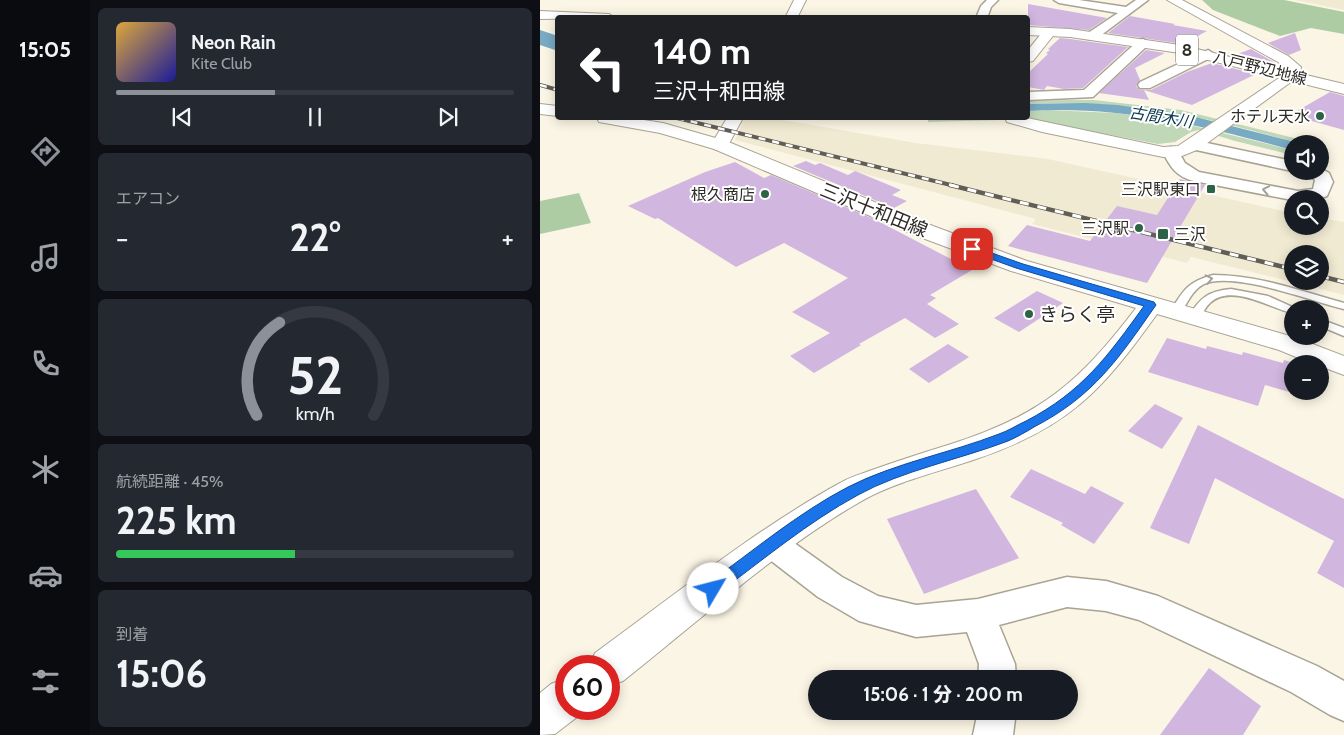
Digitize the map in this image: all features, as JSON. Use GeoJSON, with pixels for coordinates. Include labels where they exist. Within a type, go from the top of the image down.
{"type":"FeatureCollection","features":[{"type":"Feature","properties":{"kind":"main road"},"geometry":{"type":"LineString","coordinates":[[792,15],[800,0]]}},
{"type":"Feature","properties":{"kind":"main road"},"geometry":{"type":"LineString","coordinates":[[1021,120],[1052,129],[1171,152],[1182,151],[1292,76],[1294,67],[1283,59],[1173,0]]}},
{"type":"Feature","properties":{"kind":"main road"},"geometry":{"type":"LineString","coordinates":[[540,15],[555,16]]}},
{"type":"Feature","properties":{"kind":"main road","name":"八戸野辺地線"},"geometry":{"type":"LineString","coordinates":[[1030,31],[1143,42],[1208,54],[1344,89]]}},
{"type":"Feature","properties":{"kind":"main road"},"geometry":{"type":"LineString","coordinates":[[1030,56],[1050,32]]}},
{"type":"Feature","properties":{"kind":"main road"},"geometry":{"type":"LineString","coordinates":[[540,109],[555,111]]}},
{"type":"Feature","properties":{"kind":"main road","name":"三沢十和田線"},"geometry":{"type":"LineString","coordinates":[[617,120],[663,128],[720,146],[926,231],[1019,266],[1288,344],[1344,366]]}},
{"type":"Feature","properties":{"kind":"main road"},"geometry":{"type":"LineString","coordinates":[[720,146],[734,120]]}},
{"type":"Feature","properties":{"kind":"main road"},"geometry":{"type":"LineString","coordinates":[[620,660],[772,544],[853,491],[894,474],[1005,437],[1056,410],[1088,384],[1111,360],[1174,311]]}},
{"type":"Feature","properties":{"kind":"main road"},"geometry":{"type":"LineString","coordinates":[[540,719],[555,707]]}},
{"type":"Feature","properties":{"kind":"street"},"geometry":{"type":"LineString","coordinates":[[982,15],[986,6],[993,0]]}},
{"type":"Feature","properties":{"kind":"street"},"geometry":{"type":"LineString","coordinates":[[1059,0],[1128,11]]}},
{"type":"Feature","properties":{"kind":"street"},"geometry":{"type":"LineString","coordinates":[[1092,36],[1143,0]]}},
{"type":"Feature","properties":{"kind":"street"},"geometry":{"type":"LineString","coordinates":[[1030,96],[1088,94],[1143,42]]}},
{"type":"Feature","properties":{"kind":"street"},"geometry":{"type":"LineString","coordinates":[[1145,84],[1208,54]]}},
{"type":"Feature","properties":{"kind":"street"},"geometry":{"type":"LineString","coordinates":[[1193,145],[1284,164]]}},
{"type":"Feature","properties":{"kind":"street"},"geometry":{"type":"LineString","coordinates":[[1171,152],[1178,166],[1194,176],[1298,196],[1321,192],[1323,180]]}},
{"type":"Feature","properties":{"kind":"street"},"geometry":{"type":"LineString","coordinates":[[772,544],[830,587],[871,610],[916,621],[978,615],[1067,592],[1106,596],[1146,607],[1304,679],[1344,702]]}},
{"type":"Feature","properties":{"kind":"street"},"geometry":{"type":"LineString","coordinates":[[978,615],[997,664],[997,670]]}},
{"type":"Feature","properties":{"kind":"street"},"geometry":{"type":"LineString","coordinates":[[993,735],[996,720]]}},
{"type":"Feature","properties":{"kind":"lane"},"geometry":{"type":"LineString","coordinates":[[1174,311],[1190,288],[1201,281],[1214,278],[1244,280],[1344,306]]}},
{"type":"Feature","properties":{"kind":"lane"},"geometry":{"type":"LineString","coordinates":[[1174,311],[1226,292],[1241,292],[1284,307]]}},
{"type":"Feature","properties":{"kind":"lane"},"geometry":{"type":"LineString","coordinates":[[1329,326],[1344,332]]}},
{"type":"Feature","properties":{"kind":"shaded area"},"geometry":{"type":"Polygon","coordinates":[[[1295,0],[1344,0],[1344,10],[1295,0]]]}},
{"type":"Feature","properties":{"kind":"shaded area","name":"三沢駅"},"geometry":{"type":"Polygon","coordinates":[[[744,120],[784,120],[916,143],[1048,159],[1284,211],[1284,235],[1329,235],[1329,220],[1344,222],[1344,295],[1324,290],[1329,290],[1329,245],[1284,245],[1284,280],[1191,257],[1187,263],[1032,224],[1036,219],[735,140],[744,120]]]}},
{"type":"Feature","properties":{"kind":"green space"},"geometry":{"type":"Polygon","coordinates":[[[1202,0],[1284,0],[1344,12],[1344,34],[1311,28],[1280,36],[1213,10],[1202,0]]]}},
{"type":"Feature","properties":{"kind":"green space"},"geometry":{"type":"Polygon","coordinates":[[[1094,100],[1181,110],[1284,136],[1284,139],[1214,121],[1145,109],[1067,103],[1030,104],[1030,101],[1094,100]]]}},
{"type":"Feature","properties":{"kind":"green space"},"geometry":{"type":"Polygon","coordinates":[[[1048,110],[1115,113],[1165,119],[1284,148],[1284,153],[1199,130],[1191,132],[1175,142],[1158,144],[1030,119],[1030,111],[1048,110]]]}},
{"type":"Feature","properties":{"kind":"green space"},"geometry":{"type":"Polygon","coordinates":[[[928,120],[999,120],[928,122],[928,120]]]}},
{"type":"Feature","properties":{"kind":"green space"},"geometry":{"type":"Polygon","coordinates":[[[579,193],[591,223],[540,234],[540,201],[579,193]]]}},
{"type":"Feature","properties":{"kind":"water"},"geometry":{"type":"Polygon","coordinates":[[[1085,103],[1117,105],[1184,114],[1284,139],[1284,148],[1227,133],[1128,114],[1095,111],[1030,111],[1030,104],[1085,103]]]}},
{"type":"Feature","properties":{"kind":"building"},"geometry":{"type":"Polygon","coordinates":[[[1028,4],[1107,18],[1089,30],[1030,25],[1030,15],[1028,15],[1028,4]]]}},
{"type":"Feature","properties":{"kind":"building"},"geometry":{"type":"Polygon","coordinates":[[[1130,16],[1207,31],[1183,44],[1108,33],[1130,16]]]}},
{"type":"Feature","properties":{"kind":"building"},"geometry":{"type":"Polygon","coordinates":[[[1295,33],[1301,50],[1289,55],[1268,43],[1295,33]]]}},
{"type":"Feature","properties":{"kind":"building"},"geometry":{"type":"Polygon","coordinates":[[[1060,38],[1128,47],[1083,88],[1064,89],[1047,86],[1044,90],[1030,87],[1030,71],[1048,54],[1046,53],[1050,50],[1048,49],[1060,38]]]}},
{"type":"Feature","properties":{"kind":"building"},"geometry":{"type":"Polygon","coordinates":[[[1251,49],[1277,64],[1273,65],[1232,56],[1251,49]]]}},
{"type":"Feature","properties":{"kind":"building"},"geometry":{"type":"Polygon","coordinates":[[[1146,50],[1165,53],[1135,68],[1140,80],[1136,86],[1140,90],[1144,90],[1149,100],[1099,93],[1146,50]]]}},
{"type":"Feature","properties":{"kind":"building"},"geometry":{"type":"Polygon","coordinates":[[[1212,63],[1256,74],[1192,105],[1144,90],[1151,90],[1187,72],[1212,63]]]}},
{"type":"Feature","properties":{"kind":"building","name":"ホテル天水"},"geometry":{"type":"Polygon","coordinates":[[[1330,92],[1344,96],[1344,130],[1290,115],[1330,92]]]}},
{"type":"Feature","properties":{"kind":"building"},"geometry":{"type":"Polygon","coordinates":[[[806,161],[815,165],[820,163],[848,175],[855,171],[901,190],[892,195],[907,201],[894,208],[793,166],[806,161]]]}},
{"type":"Feature","properties":{"kind":"building"},"geometry":{"type":"Polygon","coordinates":[[[735,162],[764,178],[771,175],[876,220],[972,270],[930,295],[936,298],[927,304],[959,324],[935,338],[905,318],[859,344],[861,345],[814,373],[790,356],[830,333],[792,312],[848,278],[784,243],[736,267],[658,218],[655,219],[628,206],[705,172],[735,162]]]}},
{"type":"Feature","properties":{"kind":"building"},"geometry":{"type":"Polygon","coordinates":[[[1180,179],[1205,185],[1147,283],[1008,246],[1027,225],[1090,241],[1117,206],[1157,215],[1180,179]]]}},
{"type":"Feature","properties":{"kind":"building"},"geometry":{"type":"Polygon","coordinates":[[[1037,291],[1063,303],[1019,332],[994,318],[1037,291]]]}},
{"type":"Feature","properties":{"kind":"building"},"geometry":{"type":"Polygon","coordinates":[[[1167,338],[1206,349],[1207,346],[1242,355],[1243,352],[1283,363],[1284,360],[1284,390],[1265,385],[1258,406],[1148,372],[1167,338]]]}},
{"type":"Feature","properties":{"kind":"building"},"geometry":{"type":"Polygon","coordinates":[[[948,344],[969,357],[929,383],[909,369],[948,344]]]}},
{"type":"Feature","properties":{"kind":"building"},"geometry":{"type":"Polygon","coordinates":[[[1155,404],[1183,418],[1162,449],[1128,431],[1155,404]]]}},
{"type":"Feature","properties":{"kind":"building"},"geometry":{"type":"Polygon","coordinates":[[[1198,425],[1344,499],[1344,588],[1317,573],[1334,541],[1215,478],[1189,544],[1150,528],[1198,425]]]}},
{"type":"Feature","properties":{"kind":"building"},"geometry":{"type":"Polygon","coordinates":[[[1031,469],[1085,494],[1091,486],[1124,503],[1094,544],[1061,525],[1063,523],[1010,497],[1031,469]]]}},
{"type":"Feature","properties":{"kind":"building"},"geometry":{"type":"Polygon","coordinates":[[[976,489],[1019,558],[924,594],[887,519],[976,489]]]}},
{"type":"Feature","properties":{"kind":"building"},"geometry":{"type":"Polygon","coordinates":[[[1209,668],[1261,706],[1243,735],[1160,735],[1209,668]]]}},
{"type":"Feature","properties":{"kind":"waterway","name":"古間木川"},"geometry":{"type":"LineString","coordinates":[[540,37],[555,43]]}},
{"type":"Feature","properties":{"kind":"railway"},"geometry":{"type":"LineString","coordinates":[[540,85],[555,89]]}},
{"type":"Feature","properties":{"kind":"railway"},"geometry":{"type":"LineString","coordinates":[[685,120],[955,186]]}},
{"type":"Feature","properties":{"kind":"railway"},"geometry":{"type":"LineString","coordinates":[[950,185],[1284,267]]}},
{"type":"Feature","properties":{"kind":"railway"},"geometry":{"type":"LineString","coordinates":[[1329,278],[1344,282]]}},
{"type":"Feature","properties":{"kind":"place","name":"ホテル天水"},"geometry":{"type":"Point","coordinates":[1320,116]}},
{"type":"Feature","properties":{"kind":"place","name":"三沢駅東口"},"geometry":{"type":"Point","coordinates":[1211,189]}},
{"type":"Feature","properties":{"kind":"place","name":"根久商店"},"geometry":{"type":"Point","coordinates":[765,194]}},
{"type":"Feature","properties":{"kind":"place","name":"三沢駅"},"geometry":{"type":"Point","coordinates":[1139,228]}},
{"type":"Feature","properties":{"kind":"place","name":"三沢"},"geometry":{"type":"Point","coordinates":[1163,234]}},
{"type":"Feature","properties":{"kind":"place","name":"きらく亭"},"geometry":{"type":"Point","coordinates":[1029,314]}},
{"type":"Feature","properties":{"kind":"route"},"geometry":{"type":"LineString","coordinates":[[713,589],[772,544],[853,491],[894,474],[1005,437],[1056,410],[1088,384],[1111,360],[1150,305],[1019,266],[972,249]]}}]}
